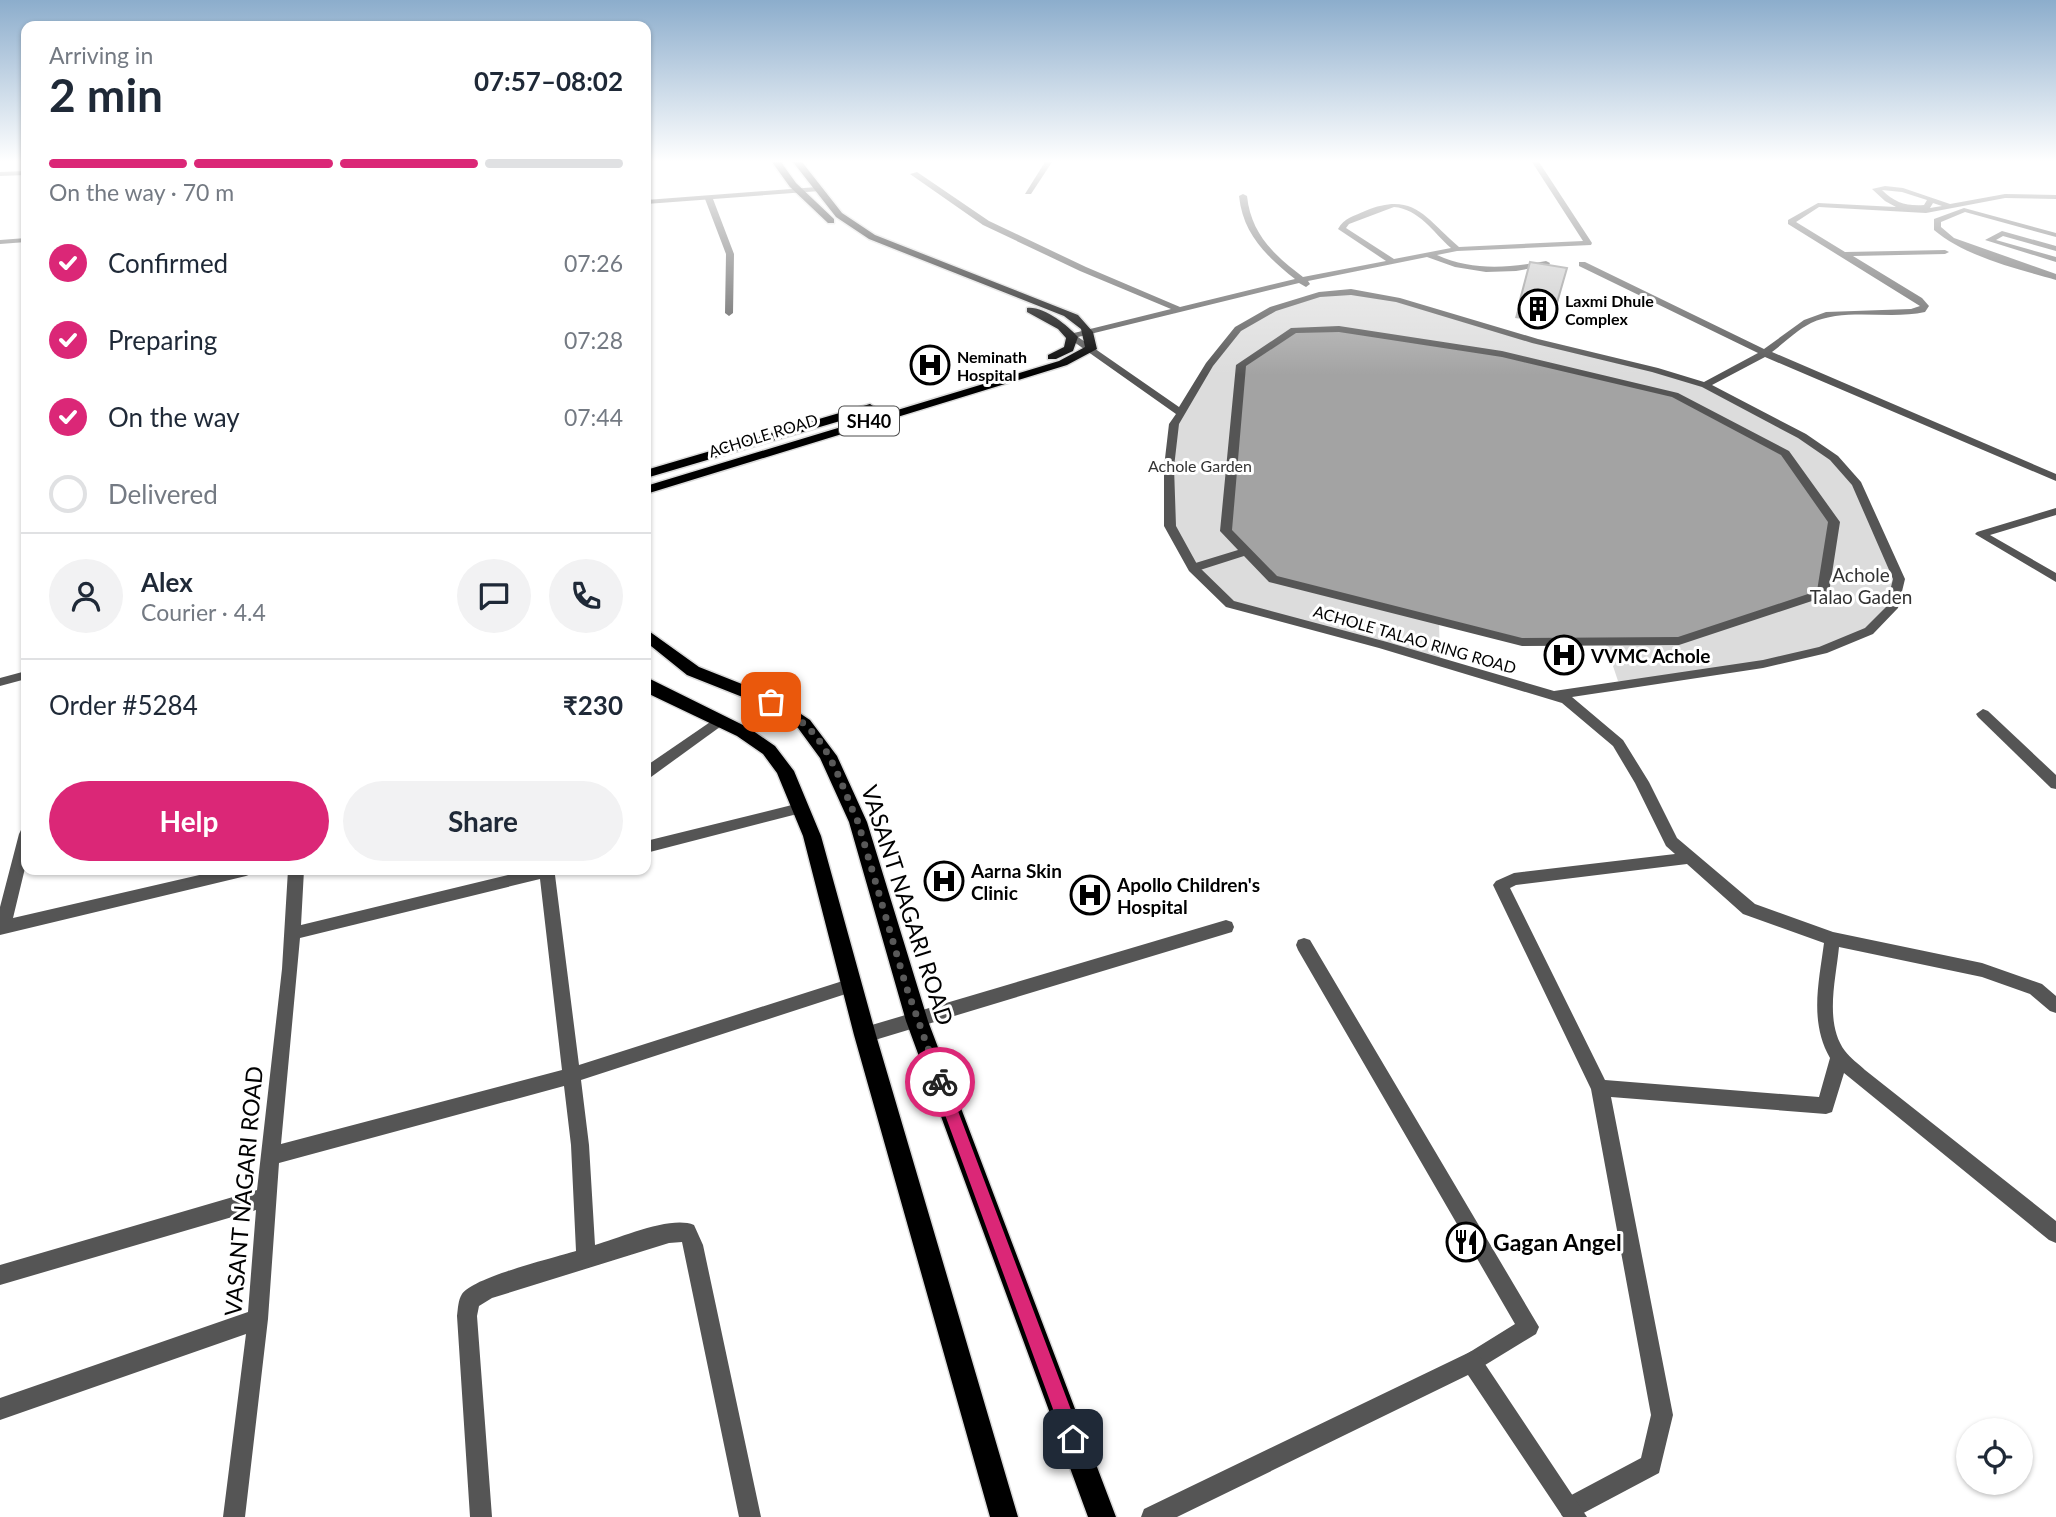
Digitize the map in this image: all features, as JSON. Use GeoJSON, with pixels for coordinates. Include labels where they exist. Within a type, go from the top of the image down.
{"type":"FeatureCollection","features":[{"type":"Feature","properties":{"kind":"main road"},"geometry":{"type":"LineString","coordinates":[[845,233],[856,240],[1021,305],[1062,327],[1072,337]]}},
{"type":"Feature","properties":{"kind":"main road"},"geometry":{"type":"LineString","coordinates":[[866,233],[1068,314],[1081,321],[1090,332],[1091,348]]}},
{"type":"Feature","properties":{"kind":"main road","name":"ACHOLE ROAD"},"geometry":{"type":"LineString","coordinates":[[651,473],[1052,357],[1069,348],[1072,337]]}},
{"type":"Feature","properties":{"kind":"main road","name":"ACHOLE ROAD"},"geometry":{"type":"LineString","coordinates":[[651,488],[1063,363],[1091,348]]}},
{"type":"Feature","properties":{"kind":"main road","name":"VASANT NAGARI ROAD"},"geometry":{"type":"LineString","coordinates":[[651,638],[693,671],[771,702],[804,724],[828,756],[858,822],[917,1021],[1102,1517]]}},
{"type":"Feature","properties":{"kind":"main road"},"geometry":{"type":"LineString","coordinates":[[651,686],[769,750],[785,771],[812,836],[865,1035],[1004,1517]]}},
{"type":"Feature","properties":{"kind":"street"},"geometry":{"type":"LineString","coordinates":[[722,233],[730,254],[729,313]]}},
{"type":"Feature","properties":{"kind":"street"},"geometry":{"type":"LineString","coordinates":[[1007,233],[1180,310]]}},
{"type":"Feature","properties":{"kind":"street"},"geometry":{"type":"LineString","coordinates":[[1254,233],[1272,257],[1319,295]]}},
{"type":"Feature","properties":{"kind":"street"},"geometry":{"type":"LineString","coordinates":[[1348,233],[1394,262]]}},
{"type":"Feature","properties":{"kind":"street"},"geometry":{"type":"LineString","coordinates":[[1438,233],[1457,249]]}},
{"type":"Feature","properties":{"kind":"street"},"geometry":{"type":"LineString","coordinates":[[1072,337],[1301,281],[1457,249],[1588,243],[1581,233]]}},
{"type":"Feature","properties":{"kind":"street"},"geometry":{"type":"LineString","coordinates":[[1705,385],[1765,353],[1816,317],[1829,314],[1911,313],[1922,310],[1925,306],[1808,233]]}},
{"type":"Feature","properties":{"kind":"street"},"geometry":{"type":"LineString","coordinates":[[1943,233],[1951,240],[2055,278]]}},
{"type":"Feature","properties":{"kind":"street"},"geometry":{"type":"LineString","coordinates":[[2056,248],[2002,233],[1989,240],[2056,260]]}},
{"type":"Feature","properties":{"kind":"street"},"geometry":{"type":"LineString","coordinates":[[0,242],[21,240]]}},
{"type":"Feature","properties":{"kind":"street"},"geometry":{"type":"LineString","coordinates":[[1841,254],[1945,251]]}},
{"type":"Feature","properties":{"kind":"street"},"geometry":{"type":"LineString","coordinates":[[1429,255],[1445,263],[1470,269],[1510,271],[1546,263]]}},
{"type":"Feature","properties":{"kind":"street"},"geometry":{"type":"LineString","coordinates":[[1582,264],[1765,353],[2056,478]]}},
{"type":"Feature","properties":{"kind":"street","name":"ACHOLE TALAO RING ROAD"},"geometry":{"type":"LineString","coordinates":[[1351,292],[1397,300],[1535,341],[1705,385],[1802,436],[1834,458],[1857,484],[1899,579],[1892,608],[1869,631],[1823,650],[1689,676],[1553,695],[1230,604],[1193,568],[1170,526],[1169,467],[1174,424],[1209,365],[1238,329],[1273,309],[1319,295],[1351,292]]}},
{"type":"Feature","properties":{"kind":"street"},"geometry":{"type":"LineString","coordinates":[[1339,329],[1502,354],[1675,395],[1786,453],[1834,522],[1823,593],[1679,641],[1522,642],[1273,579],[1246,551],[1226,531],[1241,365],[1294,330],[1339,329]]}},
{"type":"Feature","properties":{"kind":"street"},"geometry":{"type":"LineString","coordinates":[[1072,337],[1181,413]]}},
{"type":"Feature","properties":{"kind":"street"},"geometry":{"type":"LineString","coordinates":[[1590,374],[1597,355]]}},
{"type":"Feature","properties":{"kind":"street"},"geometry":{"type":"LineString","coordinates":[[2056,511],[1981,534],[2056,578]]}},
{"type":"Feature","properties":{"kind":"street"},"geometry":{"type":"LineString","coordinates":[[1193,568],[1246,551]]}},
{"type":"Feature","properties":{"kind":"street"},"geometry":{"type":"LineString","coordinates":[[0,682],[21,676]]}},
{"type":"Feature","properties":{"kind":"street"},"geometry":{"type":"LineString","coordinates":[[1553,695],[1567,700],[1618,743],[1642,782],[1671,842],[1749,909],[1832,939],[1982,970],[2036,989],[2056,1006]]}},
{"type":"Feature","properties":{"kind":"street"},"geometry":{"type":"LineString","coordinates":[[1983,714],[2056,784]]}},
{"type":"Feature","properties":{"kind":"street"},"geometry":{"type":"LineString","coordinates":[[651,769],[719,721]]}},
{"type":"Feature","properties":{"kind":"street"},"geometry":{"type":"LineString","coordinates":[[651,846],[800,808]]}},
{"type":"Feature","properties":{"kind":"street"},"geometry":{"type":"LineString","coordinates":[[21,854],[2,928],[225,875]]}},
{"type":"Feature","properties":{"kind":"street"},"geometry":{"type":"LineString","coordinates":[[1472,1362],[1573,1513],[1651,1465],[1662,1415],[1600,1088],[1501,885],[1514,880],[1689,858]]}},
{"type":"Feature","properties":{"kind":"street","name":"VASANT NAGARI ROAD"},"geometry":{"type":"LineString","coordinates":[[234,1517],[258,1319],[293,933],[296,875]]}},
{"type":"Feature","properties":{"kind":"street"},"geometry":{"type":"LineString","coordinates":[[293,933],[534,875]]}},
{"type":"Feature","properties":{"kind":"street"},"geometry":{"type":"LineString","coordinates":[[551,875],[570,1076],[580,1145],[586,1258]]}},
{"type":"Feature","properties":{"kind":"street"},"geometry":{"type":"LineString","coordinates":[[865,1035],[1226,928]]}},
{"type":"Feature","properties":{"kind":"street"},"geometry":{"type":"LineString","coordinates":[[1832,939],[1825,1017],[1827,1034],[1839,1057],[1859,1076],[2056,1233]]}},
{"type":"Feature","properties":{"kind":"street"},"geometry":{"type":"LineString","coordinates":[[1152,1517],[1472,1362],[1530,1327],[1304,945]]}},
{"type":"Feature","properties":{"kind":"street"},"geometry":{"type":"LineString","coordinates":[[271,1156],[570,1076],[852,985]]}},
{"type":"Feature","properties":{"kind":"street"},"geometry":{"type":"LineString","coordinates":[[2036,989],[2056,988]]}},
{"type":"Feature","properties":{"kind":"street"},"geometry":{"type":"LineString","coordinates":[[1600,1088],[1826,1106],[1839,1057]]}},
{"type":"Feature","properties":{"kind":"street"},"geometry":{"type":"LineString","coordinates":[[0,1275],[267,1197]]}},
{"type":"Feature","properties":{"kind":"street"},"geometry":{"type":"LineString","coordinates":[[481,1517],[467,1316],[470,1300],[487,1289],[669,1233],[687,1232],[696,1258],[750,1517]]}},
{"type":"Feature","properties":{"kind":"street"},"geometry":{"type":"LineString","coordinates":[[0,1409],[258,1319]]}},
{"type":"Feature","properties":{"kind":"green space"},"geometry":{"type":"Polygon","coordinates":[[[1351,292],[1397,300],[1442,315],[1705,385],[1834,458],[1857,484],[1899,579],[1892,608],[1869,631],[1823,650],[1665,680],[1618,681],[1605,642],[1439,621],[1440,661],[1230,604],[1193,568],[1170,526],[1174,424],[1209,365],[1238,329],[1284,305],[1319,295],[1351,292]]]}},
{"type":"Feature","properties":{"kind":"shaded area"},"geometry":{"type":"Polygon","coordinates":[[[1339,329],[1502,354],[1675,395],[1785,453],[1834,522],[1823,593],[1679,641],[1522,642],[1273,579],[1226,531],[1241,365],[1294,330],[1339,329]]]}},
{"type":"Feature","properties":{"kind":"building"},"geometry":{"type":"Polygon","coordinates":[[[1530,262],[1567,268],[1556,306],[1520,300],[1530,262]]]}},
{"type":"Feature","properties":{"kind":"way so far"},"geometry":{"type":"LineString","coordinates":[[771,702],[804,724],[828,756],[858,822],[917,1021],[940,1082]]}},
{"type":"Feature","properties":{"kind":"place","name":"Laxmi Dhule Complex"},"geometry":{"type":"Point","coordinates":[1538,309]}},
{"type":"Feature","properties":{"kind":"place","name":"Neminath Hospital"},"geometry":{"type":"Point","coordinates":[930,365]}},
{"type":"Feature","properties":{"kind":"place","name":"VVMC Achole"},"geometry":{"type":"Point","coordinates":[1564,655]}},
{"type":"Feature","properties":{"kind":"place","name":"Aarna Skin Clinic"},"geometry":{"type":"Point","coordinates":[944,881]}},
{"type":"Feature","properties":{"kind":"place","name":"Apollo Children's Hospital"},"geometry":{"type":"Point","coordinates":[1090,895]}},
{"type":"Feature","properties":{"kind":"place","name":"Gagan Angel"},"geometry":{"type":"Point","coordinates":[1466,1242]}},
{"type":"Feature","properties":{"kind":"route"},"geometry":{"type":"LineString","coordinates":[[940,1082],[1073,1439]]}},
{"type":"Feature","properties":{"kind":"park label","name":"Achole Garden"},"geometry":{"type":"Point","coordinates":[1200,465]}},
{"type":"Feature","properties":{"kind":"park label","name":"Achole Talao Gaden"},"geometry":{"type":"Point","coordinates":[1861,585]}}]}
